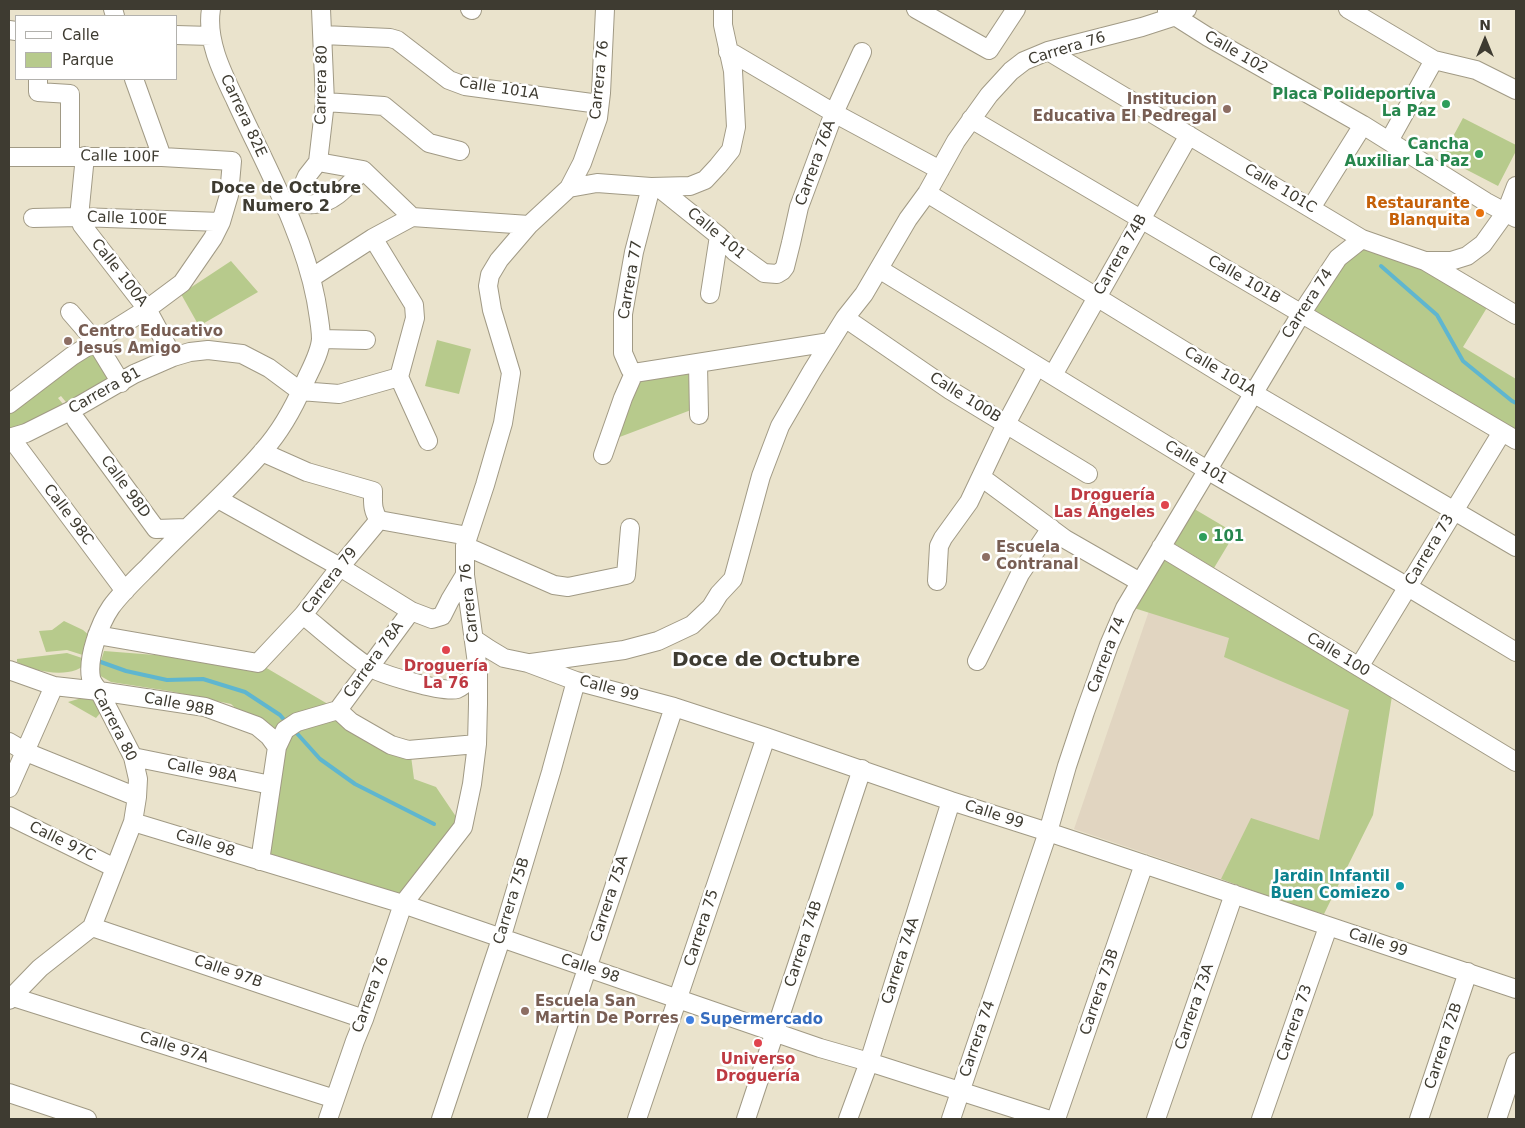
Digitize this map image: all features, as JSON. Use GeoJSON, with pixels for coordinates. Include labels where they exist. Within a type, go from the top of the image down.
{"type":"FeatureCollection","features":[{"type":"Feature","properties":{"kind":"street","name":"Carrera 82E"},"geometry":{"type":"LineString","coordinates":[[211,9],[209,19],[211,36],[222,70],[290,206],[311,278],[317,307],[320,339],[319,349],[300,391]]}},
{"type":"Feature","properties":{"kind":"street","name":"Carrera 80"},"geometry":{"type":"LineString","coordinates":[[290,206],[307,176],[318,162],[325,102],[322,9]]}},
{"type":"Feature","properties":{"kind":"street","name":"Carrera 76"},"geometry":{"type":"LineString","coordinates":[[328,1119],[403,904],[463,827],[472,784],[477,744],[478,672],[466,575],[466,541],[503,423],[511,373],[492,310],[488,286],[490,275],[499,260],[529,225],[569,188],[585,154],[598,118],[606,9]]}},
{"type":"Feature","properties":{"kind":"street"},"geometry":{"type":"LineString","coordinates":[[723,9],[723,26],[728,52],[834,114],[940,170]]}},
{"type":"Feature","properties":{"kind":"street"},"geometry":{"type":"LineString","coordinates":[[916,9],[989,50],[1016,9]]}},
{"type":"Feature","properties":{"kind":"street"},"geometry":{"type":"LineString","coordinates":[[1348,9],[1434,60],[1476,70],[1516,90]]}},
{"type":"Feature","properties":{"kind":"street","name":"Carrera 76"},"geometry":{"type":"LineString","coordinates":[[528,663],[624,650],[658,641],[692,625],[711,607],[733,579],[761,476],[780,426],[845,318],[864,294],[908,219],[927,193],[971,119],[989,95],[1011,70],[1024,61],[1048,51],[1142,27],[1175,11]]}},
{"type":"Feature","properties":{"kind":"street","name":"Calle 102"},"geometry":{"type":"LineString","coordinates":[[1175,11],[1208,37],[1362,125],[1486,202],[1511,215]]}},
{"type":"Feature","properties":{"kind":"street","name":"Calle 101A"},"geometry":{"type":"LineString","coordinates":[[323,35],[390,38],[397,40],[449,80],[466,86],[599,104]]}},
{"type":"Feature","properties":{"kind":"street"},"geometry":{"type":"LineString","coordinates":[[178,36],[211,36]]}},
{"type":"Feature","properties":{"kind":"street"},"geometry":{"type":"LineString","coordinates":[[1075,67],[1076,47],[1084,43]]}},
{"type":"Feature","properties":{"kind":"street","name":"Calle 101C"},"geometry":{"type":"LineString","coordinates":[[1048,51],[1362,239],[1425,261],[1516,315]]}},
{"type":"Feature","properties":{"kind":"street","name":"Calle 101"},"geometry":{"type":"LineString","coordinates":[[569,188],[597,184],[654,187],[690,186],[705,180],[731,150],[736,127],[733,71],[728,52]]}},
{"type":"Feature","properties":{"kind":"street","name":"Carrera 76A"},"geometry":{"type":"LineString","coordinates":[[777,274],[785,267],[799,207],[834,114],[862,52]]}},
{"type":"Feature","properties":{"kind":"street"},"geometry":{"type":"LineString","coordinates":[[1388,141],[1434,60]]}},
{"type":"Feature","properties":{"kind":"street"},"geometry":{"type":"LineString","coordinates":[[134,80],[162,157]]}},
{"type":"Feature","properties":{"kind":"street"},"geometry":{"type":"LineString","coordinates":[[38,86],[70,94],[77,156],[79,217]]}},
{"type":"Feature","properties":{"kind":"street"},"geometry":{"type":"LineString","coordinates":[[325,102],[384,106],[429,143],[460,151]]}},
{"type":"Feature","properties":{"kind":"street","name":"Calle 101B"},"geometry":{"type":"LineString","coordinates":[[971,119],[1509,436]]}},
{"type":"Feature","properties":{"kind":"street"},"geometry":{"type":"LineString","coordinates":[[1311,208],[1362,125]]}},
{"type":"Feature","properties":{"kind":"street","name":"Carrera 74B"},"geometry":{"type":"LineString","coordinates":[[1052,375],[1190,136]]}},
{"type":"Feature","properties":{"kind":"street","name":"Calle 100F"},"geometry":{"type":"LineString","coordinates":[[9,157],[162,157],[232,161],[229,195],[221,222]]}},
{"type":"Feature","properties":{"kind":"street"},"geometry":{"type":"LineString","coordinates":[[318,162],[363,170],[412,217]]}},
{"type":"Feature","properties":{"kind":"street"},"geometry":{"type":"LineString","coordinates":[[290,206],[326,202],[338,194],[363,170]]}},
{"type":"Feature","properties":{"kind":"street"},"geometry":{"type":"LineString","coordinates":[[1425,261],[1451,261],[1467,256],[1483,244],[1511,215],[1516,186]]}},
{"type":"Feature","properties":{"kind":"street","name":"Calle 101"},"geometry":{"type":"LineString","coordinates":[[654,187],[764,273],[777,274]]}},
{"type":"Feature","properties":{"kind":"street","name":"Carrera 77"},"geometry":{"type":"LineString","coordinates":[[634,373],[630,369],[623,353],[623,314],[634,252],[654,187]]}},
{"type":"Feature","properties":{"kind":"street","name":"Calle 101A"},"geometry":{"type":"LineString","coordinates":[[927,193],[1254,393],[1516,546]]}},
{"type":"Feature","properties":{"kind":"street","name":"Calle 100E"},"geometry":{"type":"LineString","coordinates":[[33,218],[79,217],[221,222]]}},
{"type":"Feature","properties":{"kind":"street","name":"Calle 100A"},"geometry":{"type":"LineString","coordinates":[[79,217],[82,225],[147,310],[173,357]]}},
{"type":"Feature","properties":{"kind":"street"},"geometry":{"type":"LineString","coordinates":[[311,278],[373,238],[412,217],[529,225]]}},
{"type":"Feature","properties":{"kind":"street"},"geometry":{"type":"LineString","coordinates":[[9,404],[72,356],[147,310],[182,284],[221,222]]}},
{"type":"Feature","properties":{"kind":"street"},"geometry":{"type":"LineString","coordinates":[[710,294],[719,236]]}},
{"type":"Feature","properties":{"kind":"street"},"geometry":{"type":"LineString","coordinates":[[373,238],[414,305],[416,312],[399,376],[428,441]]}},
{"type":"Feature","properties":{"kind":"street","name":"Carrera 74"},"geometry":{"type":"LineString","coordinates":[[951,1119],[1048,832],[1067,766],[1109,645],[1125,608],[1301,314],[1338,258],[1362,239]]}},
{"type":"Feature","properties":{"kind":"street","name":"Calle 101"},"geometry":{"type":"LineString","coordinates":[[879,269],[1207,470],[1516,652]]}},
{"type":"Feature","properties":{"kind":"street"},"geometry":{"type":"LineString","coordinates":[[70,312],[96,342],[121,383]]}},
{"type":"Feature","properties":{"kind":"street","name":"Calle 100B"},"geometry":{"type":"LineString","coordinates":[[845,318],[950,390],[1088,474]]}},
{"type":"Feature","properties":{"kind":"street"},"geometry":{"type":"LineString","coordinates":[[320,339],[366,340]]}},
{"type":"Feature","properties":{"kind":"street"},"geometry":{"type":"LineString","coordinates":[[603,455],[634,373],[830,342]]}},
{"type":"Feature","properties":{"kind":"street","name":"Carrera 81"},"geometry":{"type":"LineString","coordinates":[[10,438],[26,433],[121,383],[134,374],[173,357],[208,350],[242,354],[269,368],[300,391]]}},
{"type":"Feature","properties":{"kind":"street"},"geometry":{"type":"LineString","coordinates":[[698,364],[698,415]]}},
{"type":"Feature","properties":{"kind":"street"},"geometry":{"type":"LineString","coordinates":[[937,581],[939,546],[969,502],[1006,424],[1037,366]]}},
{"type":"Feature","properties":{"kind":"street"},"geometry":{"type":"LineString","coordinates":[[300,391],[339,394],[399,376]]}},
{"type":"Feature","properties":{"kind":"street","name":"Carrera 80"},"geometry":{"type":"LineString","coordinates":[[92,927],[133,822],[138,797],[138,779],[133,757],[91,677],[90,666],[97,635],[111,608],[125,591],[218,499],[262,452],[286,419],[300,391]]}},
{"type":"Feature","properties":{"kind":"street","name":"Calle 98D"},"geometry":{"type":"LineString","coordinates":[[76,420],[156,529],[187,528]]}},
{"type":"Feature","properties":{"kind":"street","name":"Carrera 73"},"geometry":{"type":"LineString","coordinates":[[1358,667],[1455,510],[1509,436]]}},
{"type":"Feature","properties":{"kind":"street","name":"Calle 98C"},"geometry":{"type":"LineString","coordinates":[[10,438],[125,591]]}},
{"type":"Feature","properties":{"kind":"street"},"geometry":{"type":"LineString","coordinates":[[262,452],[306,472],[373,491],[372,507],[379,520],[466,541],[554,585],[568,587],[626,576],[630,528]]}},
{"type":"Feature","properties":{"kind":"street"},"geometry":{"type":"LineString","coordinates":[[981,477],[1065,539],[1140,582]]}},
{"type":"Feature","properties":{"kind":"street"},"geometry":{"type":"LineString","coordinates":[[218,499],[340,567],[411,611],[432,619],[442,616],[466,575]]}},
{"type":"Feature","properties":{"kind":"street","name":"Carrera 79"},"geometry":{"type":"LineString","coordinates":[[97,635],[258,663],[303,615],[379,520]]}},
{"type":"Feature","properties":{"kind":"street"},"geometry":{"type":"LineString","coordinates":[[977,661],[1020,574],[1051,528]]}},
{"type":"Feature","properties":{"kind":"street","name":"Calle 100"},"geometry":{"type":"LineString","coordinates":[[1161,547],[1516,762]]}},
{"type":"Feature","properties":{"kind":"street","name":"Carrera 78A"},"geometry":{"type":"LineString","coordinates":[[338,710],[411,611]]}},
{"type":"Feature","properties":{"kind":"street"},"geometry":{"type":"LineString","coordinates":[[303,615],[369,667],[426,686],[451,690],[458,688],[478,672]]}},
{"type":"Feature","properties":{"kind":"street","name":"Calle 99"},"geometry":{"type":"LineString","coordinates":[[474,638],[504,658],[528,663],[576,681],[674,707],[766,737],[951,801],[1516,989]]}},
{"type":"Feature","properties":{"kind":"street"},"geometry":{"type":"LineString","coordinates":[[9,670],[54,686],[99,691]]}},
{"type":"Feature","properties":{"kind":"street","name":"Carrera 75B"},"geometry":{"type":"LineString","coordinates":[[441,1119],[501,938],[552,772],[576,681]]}},
{"type":"Feature","properties":{"kind":"street"},"geometry":{"type":"LineString","coordinates":[[9,788],[54,686]]}},
{"type":"Feature","properties":{"kind":"street","name":"Calle 98B"},"geometry":{"type":"LineString","coordinates":[[99,691],[205,707],[257,726],[269,736],[277,747]]}},
{"type":"Feature","properties":{"kind":"street","name":"Carrera 75A"},"geometry":{"type":"LineString","coordinates":[[537,1119],[674,707]]}},
{"type":"Feature","properties":{"kind":"street"},"geometry":{"type":"LineString","coordinates":[[260,861],[277,747],[291,726],[338,710],[350,722],[391,745],[408,750],[477,744]]}},
{"type":"Feature","properties":{"kind":"street","name":"Carrera 75"},"geometry":{"type":"LineString","coordinates":[[637,1119],[766,737]]}},
{"type":"Feature","properties":{"kind":"street"},"geometry":{"type":"LineString","coordinates":[[9,742],[26,752],[138,797]]}},
{"type":"Feature","properties":{"kind":"street","name":"Calle 98A"},"geometry":{"type":"LineString","coordinates":[[133,757],[272,785]]}},
{"type":"Feature","properties":{"kind":"street","name":"Carrera 74B"},"geometry":{"type":"LineString","coordinates":[[746,1119],[862,769]]}},
{"type":"Feature","properties":{"kind":"street","name":"Carrera 74A"},"geometry":{"type":"LineString","coordinates":[[848,1119],[869,1062],[951,801]]}},
{"type":"Feature","properties":{"kind":"street","name":"Calle 97C"},"geometry":{"type":"LineString","coordinates":[[9,816],[115,868]]}},
{"type":"Feature","properties":{"kind":"street","name":"Calle 98"},"geometry":{"type":"LineString","coordinates":[[133,822],[403,904],[820,1048],[1047,1119]]}},
{"type":"Feature","properties":{"kind":"street","name":"Carrera 73B"},"geometry":{"type":"LineString","coordinates":[[1056,1119],[1144,864]]}},
{"type":"Feature","properties":{"kind":"street","name":"Carrera 73A"},"geometry":{"type":"LineString","coordinates":[[1156,1119],[1234,894]]}},
{"type":"Feature","properties":{"kind":"street"},"geometry":{"type":"LineString","coordinates":[[11,998],[40,968],[92,927]]}},
{"type":"Feature","properties":{"kind":"street","name":"Calle 97B"},"geometry":{"type":"LineString","coordinates":[[92,927],[364,1019]]}},
{"type":"Feature","properties":{"kind":"street","name":"Carrera 73"},"geometry":{"type":"LineString","coordinates":[[1261,1119],[1328,927]]}},
{"type":"Feature","properties":{"kind":"street","name":"Carrera 72B"},"geometry":{"type":"LineString","coordinates":[[1419,1119],[1468,972]]}},
{"type":"Feature","properties":{"kind":"street","name":"Calle 97A"},"geometry":{"type":"LineString","coordinates":[[11,998],[335,1099]]}},
{"type":"Feature","properties":{"kind":"street"},"geometry":{"type":"LineString","coordinates":[[1497,1119],[1516,1062]]}},
{"type":"Feature","properties":{"kind":"street"},"geometry":{"type":"LineString","coordinates":[[9,1094],[87,1119]]}},
{"type":"Feature","properties":{"kind":"shaded area"},"geometry":{"type":"Polygon","coordinates":[[[1161,576],[1358,691],[1304,907],[1074,829],[1161,576]]]}},
{"type":"Feature","properties":{"kind":"green space","name":"Cancha Auxiliar La Paz"},"geometry":{"type":"Polygon","coordinates":[[[1463,118],[1516,145],[1516,151],[1498,186],[1442,157],[1463,118]]]}},
{"type":"Feature","properties":{"kind":"green space"},"geometry":{"type":"Polygon","coordinates":[[[1364,247],[1423,268],[1488,306],[1463,347],[1516,379],[1516,435],[1312,313],[1344,261],[1364,247]]]}},
{"type":"Feature","properties":{"kind":"green space"},"geometry":{"type":"Polygon","coordinates":[[[231,261],[258,292],[199,326],[181,294],[231,261]]]}},
{"type":"Feature","properties":{"kind":"green space"},"geometry":{"type":"Polygon","coordinates":[[[437,340],[471,349],[459,394],[425,386],[437,340]]]}},
{"type":"Feature","properties":{"kind":"green space"},"geometry":{"type":"Polygon","coordinates":[[[88,346],[117,381],[70,407],[61,396],[58,398],[67,409],[9,431],[9,407],[88,346]]]}},
{"type":"Feature","properties":{"kind":"green space"},"geometry":{"type":"Polygon","coordinates":[[[688,368],[691,410],[617,438],[638,381],[688,368]]]}},
{"type":"Feature","properties":{"kind":"green space","name":"101"},"geometry":{"type":"Polygon","coordinates":[[[1191,507],[1235,533],[1214,568],[1170,541],[1191,507]]]}},
{"type":"Feature","properties":{"kind":"green space"},"geometry":{"type":"Polygon","coordinates":[[[1164,560],[1392,696],[1373,815],[1324,914],[1297,907],[1221,879],[1251,818],[1319,840],[1349,710],[1224,657],[1229,638],[1134,608],[1164,560]]]}},
{"type":"Feature","properties":{"kind":"green space"},"geometry":{"type":"Polygon","coordinates":[[[64,621],[83,630],[91,637],[89,657],[67,650],[46,652],[39,631],[52,630],[64,621]]]}},
{"type":"Feature","properties":{"kind":"green space"},"geometry":{"type":"Polygon","coordinates":[[[104,651],[258,663],[411,756],[414,779],[436,787],[463,827],[403,904],[260,861],[277,747],[231,704],[169,691],[111,682],[97,674],[104,651]]]}},
{"type":"Feature","properties":{"kind":"green space"},"geometry":{"type":"Polygon","coordinates":[[[67,653],[88,660],[82,667],[74,671],[54,673],[34,669],[17,662],[17,659],[67,653]]]}},
{"type":"Feature","properties":{"kind":"green space"},"geometry":{"type":"Polygon","coordinates":[[[85,697],[93,699],[101,712],[96,718],[68,702],[85,697]]]}},
{"type":"Feature","properties":{"kind":"waterway"},"geometry":{"type":"LineString","coordinates":[[1381,266],[1437,315],[1463,361],[1516,403]]}},
{"type":"Feature","properties":{"kind":"waterway"},"geometry":{"type":"LineString","coordinates":[[98,661],[126,671],[167,680],[203,679],[245,692],[280,715],[286,722]]}},
{"type":"Feature","properties":{"kind":"waterway"},"geometry":{"type":"LineString","coordinates":[[293,729],[320,759],[355,784],[434,824]]}},
{"type":"Feature","properties":{"kind":"place","name":"Placa Polideportiva La Paz"},"geometry":{"type":"Point","coordinates":[1446,104]}},
{"type":"Feature","properties":{"kind":"place","name":"Institucion Educativa El Pedregal"},"geometry":{"type":"Point","coordinates":[1227,109]}},
{"type":"Feature","properties":{"kind":"place","name":"Cancha Auxiliar La Paz"},"geometry":{"type":"Point","coordinates":[1479,154]}},
{"type":"Feature","properties":{"kind":"place","name":"Restaurante Blanquita"},"geometry":{"type":"Point","coordinates":[1480,213]}},
{"type":"Feature","properties":{"kind":"place","name":"Centro Educativo Jesus Amigo"},"geometry":{"type":"Point","coordinates":[68,341]}},
{"type":"Feature","properties":{"kind":"place","name":"Droguería Las Ángeles"},"geometry":{"type":"Point","coordinates":[1165,505]}},
{"type":"Feature","properties":{"kind":"place","name":"101"},"geometry":{"type":"Point","coordinates":[1203,537]}},
{"type":"Feature","properties":{"kind":"place","name":"Escuela Contranal"},"geometry":{"type":"Point","coordinates":[986,557]}},
{"type":"Feature","properties":{"kind":"place","name":"Droguería La 76"},"geometry":{"type":"Point","coordinates":[446,650]}},
{"type":"Feature","properties":{"kind":"place","name":"Jardin Infantil Buen Comiezo"},"geometry":{"type":"Point","coordinates":[1400,886]}},
{"type":"Feature","properties":{"kind":"place","name":"Escuela San Martin De Porres"},"geometry":{"type":"Point","coordinates":[525,1011]}},
{"type":"Feature","properties":{"kind":"place","name":"Supermercado"},"geometry":{"type":"Point","coordinates":[690,1020]}},
{"type":"Feature","properties":{"kind":"place","name":"Universo Droguería"},"geometry":{"type":"Point","coordinates":[758,1043]}},
{"type":"Feature","properties":{"kind":"district","name":"Doce de Octubre Numero 2"},"geometry":{"type":"Point","coordinates":[286,198]}},
{"type":"Feature","properties":{"kind":"district","name":"Doce de Octubre"},"geometry":{"type":"Point","coordinates":[766,661]}}]}
